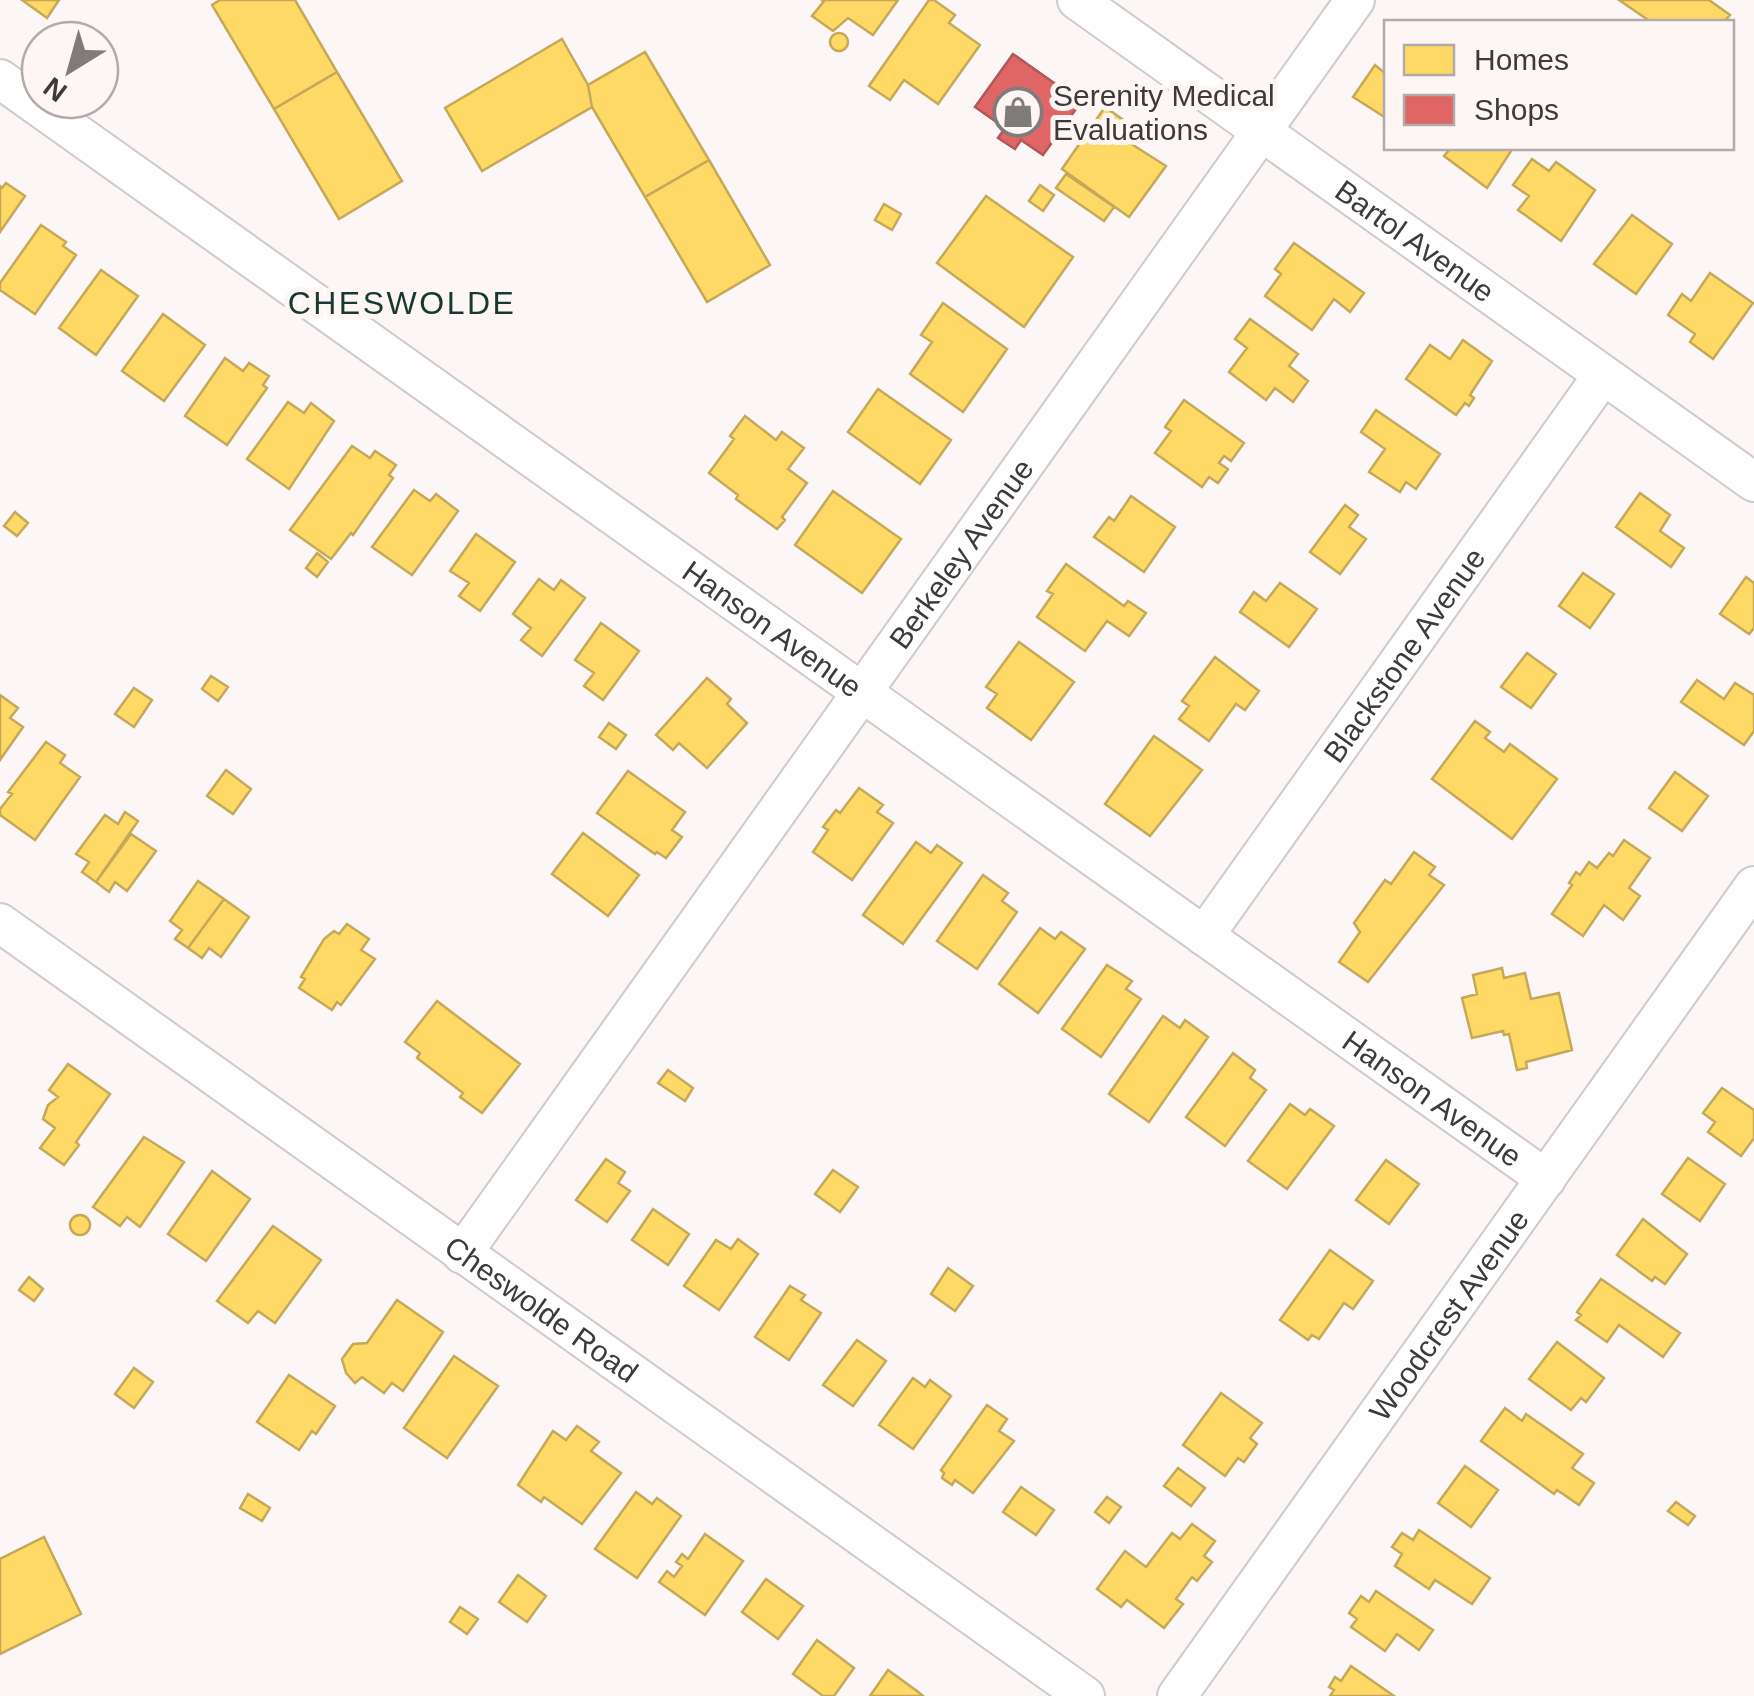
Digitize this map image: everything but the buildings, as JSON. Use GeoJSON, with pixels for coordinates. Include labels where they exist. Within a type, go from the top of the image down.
{"type":"FeatureCollection","features":[{"type":"Feature","properties":{"kind":"street","name":"Bartol Avenue"},"geometry":{"type":"LineString","coordinates":[[1077,0],[1754,482]]}},
{"type":"Feature","properties":{"kind":"street","name":"Berkeley Avenue"},"geometry":{"type":"LineString","coordinates":[[462,1254],[1355,0]]}},
{"type":"Feature","properties":{"kind":"street","name":"Hanson Avenue"},"geometry":{"type":"LineString","coordinates":[[0,79],[1546,1179]]}},
{"type":"Feature","properties":{"kind":"street","name":"Blackstone Avenue"},"geometry":{"type":"LineString","coordinates":[[1204,936],[1604,375]]}},
{"type":"Feature","properties":{"kind":"street","name":"Woodcrest Avenue"},"geometry":{"type":"LineString","coordinates":[[1177,1696],[1754,886]]}},
{"type":"Feature","properties":{"kind":"street","name":"Cheswolde Road"},"geometry":{"type":"LineString","coordinates":[[0,924],[1084,1696]]}},
{"type":"Feature","properties":{"kind":"place","name":"Serenity Medical Evaluations"},"geometry":{"type":"Point","coordinates":[1018,112]}},
{"type":"Feature","properties":{"kind":"district","name":"CHESWOLDE"},"geometry":{"type":"Point","coordinates":[402,303]}}]}
